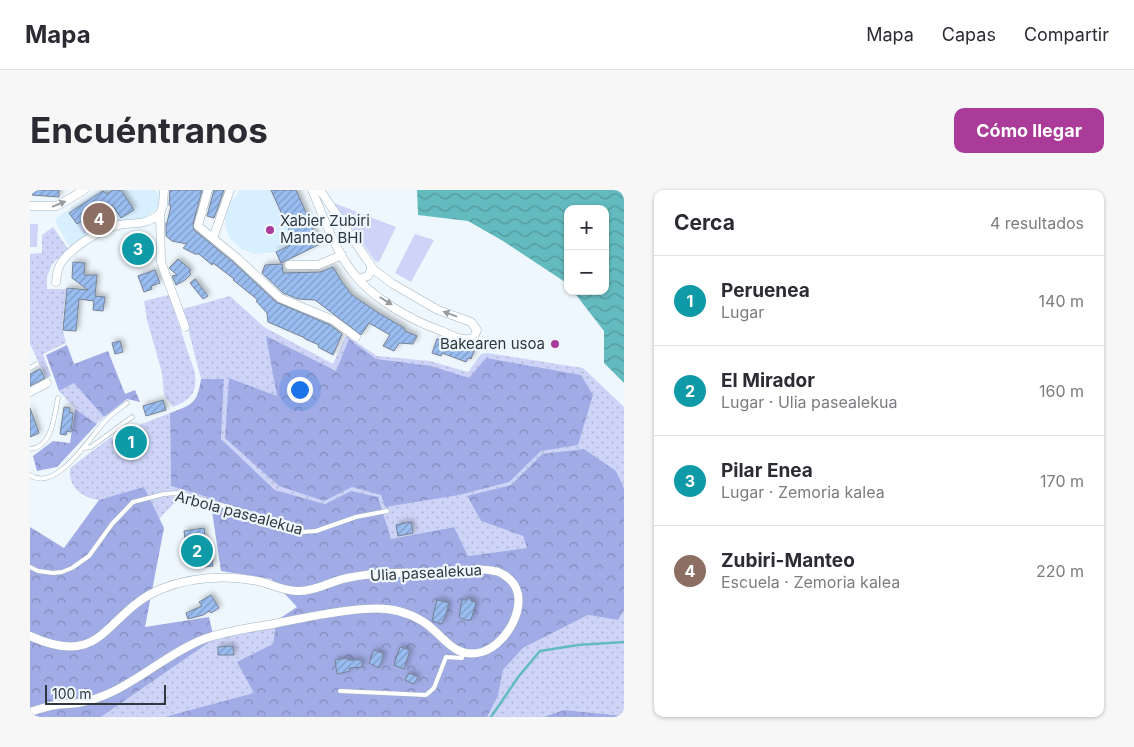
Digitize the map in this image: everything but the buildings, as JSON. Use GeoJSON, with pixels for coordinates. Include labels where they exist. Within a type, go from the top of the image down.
{"type":"FeatureCollection","features":[{"type":"Feature","properties":{"kind":"street"},"geometry":{"type":"LineString","coordinates":[[30,206],[58,206],[84,190]]}},
{"type":"Feature","properties":{"kind":"street"},"geometry":{"type":"LineString","coordinates":[[164,190],[163,206],[160,214],[161,262],[185,327]]}},
{"type":"Feature","properties":{"kind":"street"},"geometry":{"type":"LineString","coordinates":[[208,190],[198,226],[237,258],[280,298],[333,320],[356,337]]}},
{"type":"Feature","properties":{"kind":"street"},"geometry":{"type":"LineString","coordinates":[[213,238],[230,190]]}},
{"type":"Feature","properties":{"kind":"street"},"geometry":{"type":"LineString","coordinates":[[312,190],[342,255],[358,279],[369,291],[432,328],[466,340],[474,337],[477,330],[471,322],[438,310],[393,284],[372,267],[320,190]]}},
{"type":"Feature","properties":{"kind":"street"},"geometry":{"type":"LineString","coordinates":[[56,282],[59,266],[74,250],[101,230],[119,225],[150,221],[160,214]]}},
{"type":"Feature","properties":{"kind":"street"},"geometry":{"type":"LineString","coordinates":[[289,266],[318,265],[342,255]]}},
{"type":"Feature","properties":{"kind":"street"},"geometry":{"type":"LineString","coordinates":[[358,279],[368,276],[372,267]]}},
{"type":"Feature","properties":{"kind":"street"},"geometry":{"type":"LineString","coordinates":[[30,392],[47,383]]}},
{"type":"Feature","properties":{"kind":"street","name":"Ulia pasealekua"},"geometry":{"type":"LineString","coordinates":[[30,636],[56,646],[77,647],[93,642],[142,598],[175,584],[205,578],[260,581],[297,592],[309,591],[347,578],[373,575],[494,570],[512,581],[520,599],[518,610],[510,628],[490,648],[479,653],[463,652]]}},
{"type":"Feature","properties":{"kind":"street"},"geometry":{"type":"LineString","coordinates":[[30,712],[55,705],[78,703],[113,692],[180,649],[207,638],[368,608],[386,608],[424,621],[452,648],[463,652]]}},
{"type":"Feature","properties":{"kind":"lane"},"geometry":{"type":"LineString","coordinates":[[30,368],[37,364]]}},
{"type":"Feature","properties":{"kind":"lane"},"geometry":{"type":"LineString","coordinates":[[30,448],[35,448],[44,443],[49,434],[58,398]]}},
{"type":"Feature","properties":{"kind":"lane"},"geometry":{"type":"LineString","coordinates":[[30,475],[35,479],[42,479],[56,474],[84,448],[108,418],[127,404]]}},
{"type":"Feature","properties":{"kind":"lane"},"geometry":{"type":"LineString","coordinates":[[84,448],[91,447],[132,416]]}},
{"type":"Feature","properties":{"kind":"lane","name":"Arbola pasealekua"},"geometry":{"type":"LineString","coordinates":[[30,567],[38,571],[53,573],[72,568],[90,556],[112,524],[133,502],[164,494],[177,493],[193,497],[277,521],[302,532],[316,531],[351,518],[387,511]]}},
{"type":"Feature","properties":{"kind":"lane"},"geometry":{"type":"LineString","coordinates":[[340,690],[426,695],[434,688],[446,657],[462,658],[463,652]]}},
{"type":"Feature","properties":{"kind":"shaded area"},"geometry":{"type":"Polygon","coordinates":[[[101,190],[155,190],[160,197],[159,204],[148,216],[139,220],[104,224],[94,229],[71,249],[56,223],[56,218],[101,190]]]}},
{"type":"Feature","properties":{"kind":"shaded area","name":"Xabier Zubiri Manteo BHI"},"geometry":{"type":"Polygon","coordinates":[[[239,190],[296,190],[320,244],[281,263],[276,252],[254,254],[240,248],[229,237],[225,223],[228,204],[237,195],[239,190]]]}},
{"type":"Feature","properties":{"kind":"shaded area"},"geometry":{"type":"Polygon","coordinates":[[[334,203],[396,227],[379,262],[375,261],[334,203]]]}},
{"type":"Feature","properties":{"kind":"shaded area"},"geometry":{"type":"Polygon","coordinates":[[[103,207],[110,217],[84,234],[77,224],[103,207]]]}},
{"type":"Feature","properties":{"kind":"shaded area"},"geometry":{"type":"Polygon","coordinates":[[[30,224],[38,224],[37,247],[30,247],[30,224]]]}},
{"type":"Feature","properties":{"kind":"shaded area"},"geometry":{"type":"Polygon","coordinates":[[[53,227],[68,249],[52,264],[47,277],[47,289],[66,289],[62,328],[66,343],[43,354],[51,376],[46,378],[30,344],[30,254],[42,253],[42,235],[53,227]]]}},
{"type":"Feature","properties":{"kind":"shaded area"},"geometry":{"type":"Polygon","coordinates":[[[415,234],[434,240],[411,282],[395,273],[415,234]]]}},
{"type":"Feature","properties":{"kind":"shaded area"},"geometry":{"type":"Polygon","coordinates":[[[169,295],[195,373],[195,386],[192,395],[173,407],[164,395],[162,373],[147,320],[144,301],[169,295]]]}},
{"type":"Feature","properties":{"kind":"shaded area"},"geometry":{"type":"Polygon","coordinates":[[[230,296],[264,327],[333,364],[346,335],[377,356],[430,361],[468,372],[481,354],[488,353],[583,368],[624,407],[624,488],[616,471],[542,454],[511,485],[467,497],[481,521],[523,536],[527,548],[468,556],[453,527],[391,539],[351,491],[325,504],[275,490],[221,439],[224,379],[201,379],[183,309],[230,296]]]}},
{"type":"Feature","properties":{"kind":"shaded area"},"geometry":{"type":"Polygon","coordinates":[[[74,383],[104,417],[97,424],[75,409],[59,391],[74,383]]]}},
{"type":"Feature","properties":{"kind":"shaded area"},"geometry":{"type":"Polygon","coordinates":[[[170,413],[171,486],[210,498],[211,507],[178,499],[159,519],[144,488],[102,500],[92,499],[76,490],[71,480],[70,468],[111,437],[127,458],[149,440],[139,425],[170,413]]]}},
{"type":"Feature","properties":{"kind":"shaded area"},"geometry":{"type":"Polygon","coordinates":[[[624,610],[624,716],[564,710],[543,717],[487,717],[498,696],[503,670],[523,648],[588,615],[618,620],[624,610]]]}},
{"type":"Feature","properties":{"kind":"shaded area"},"geometry":{"type":"Polygon","coordinates":[[[275,626],[273,644],[255,693],[164,717],[101,717],[214,639],[275,626]]]}},
{"type":"Feature","properties":{"kind":"green space"},"geometry":{"type":"Polygon","coordinates":[[[266,336],[336,371],[349,339],[376,359],[431,366],[469,378],[486,358],[581,375],[593,395],[578,445],[541,451],[509,482],[459,495],[385,507],[381,495],[352,487],[324,501],[279,486],[225,438],[229,378],[277,396],[266,336]]]}},
{"type":"Feature","properties":{"kind":"green space"},"geometry":{"type":"Polygon","coordinates":[[[67,345],[74,364],[108,351],[125,394],[135,390],[140,402],[127,399],[104,417],[74,383],[59,391],[46,355],[67,345]]]}},
{"type":"Feature","properties":{"kind":"green space"},"geometry":{"type":"Polygon","coordinates":[[[201,379],[224,379],[221,439],[275,490],[325,504],[351,491],[378,497],[391,539],[454,527],[468,556],[527,548],[523,536],[481,521],[467,496],[511,485],[542,454],[584,449],[616,471],[624,488],[624,610],[618,620],[588,615],[523,648],[503,670],[498,696],[487,717],[164,717],[254,693],[237,662],[273,644],[276,621],[297,607],[271,579],[221,571],[210,498],[171,486],[170,413],[193,402],[198,394],[201,379]]]}},
{"type":"Feature","properties":{"kind":"green space"},"geometry":{"type":"Polygon","coordinates":[[[75,409],[97,424],[57,467],[37,471],[33,456],[53,441],[70,443],[75,409]]]}},
{"type":"Feature","properties":{"kind":"green space"},"geometry":{"type":"Polygon","coordinates":[[[144,487],[164,528],[145,627],[209,617],[214,639],[101,717],[30,717],[30,527],[64,548],[99,500],[144,487]]]}},
{"type":"Feature","properties":{"kind":"green space"},"geometry":{"type":"Polygon","coordinates":[[[564,710],[624,716],[624,717],[543,717],[564,710]]]}},
{"type":"Feature","properties":{"kind":"water"},"geometry":{"type":"Polygon","coordinates":[[[417,190],[624,190],[624,383],[604,363],[604,331],[576,295],[609,295],[609,205],[564,205],[564,281],[503,241],[468,221],[418,215],[417,190]]]}},
{"type":"Feature","properties":{"kind":"waterway"},"geometry":{"type":"LineString","coordinates":[[491,717],[519,676],[540,651],[578,645],[624,642]]}},
{"type":"Feature","properties":{"kind":"place","name":"Zubiri-Manteo"},"geometry":{"type":"Point","coordinates":[99,219]}},
{"type":"Feature","properties":{"kind":"place","name":"Xabier Zubiri Manteo BHI"},"geometry":{"type":"Point","coordinates":[270,230]}},
{"type":"Feature","properties":{"kind":"place","name":"Pilar Enea"},"geometry":{"type":"Point","coordinates":[138,249]}},
{"type":"Feature","properties":{"kind":"place","name":"Bakearen usoa"},"geometry":{"type":"Point","coordinates":[555,344]}},
{"type":"Feature","properties":{"kind":"place","name":"Peruenea"},"geometry":{"type":"Point","coordinates":[131,442]}},
{"type":"Feature","properties":{"kind":"place","name":"El Mirador"},"geometry":{"type":"Point","coordinates":[197,551]}}]}
